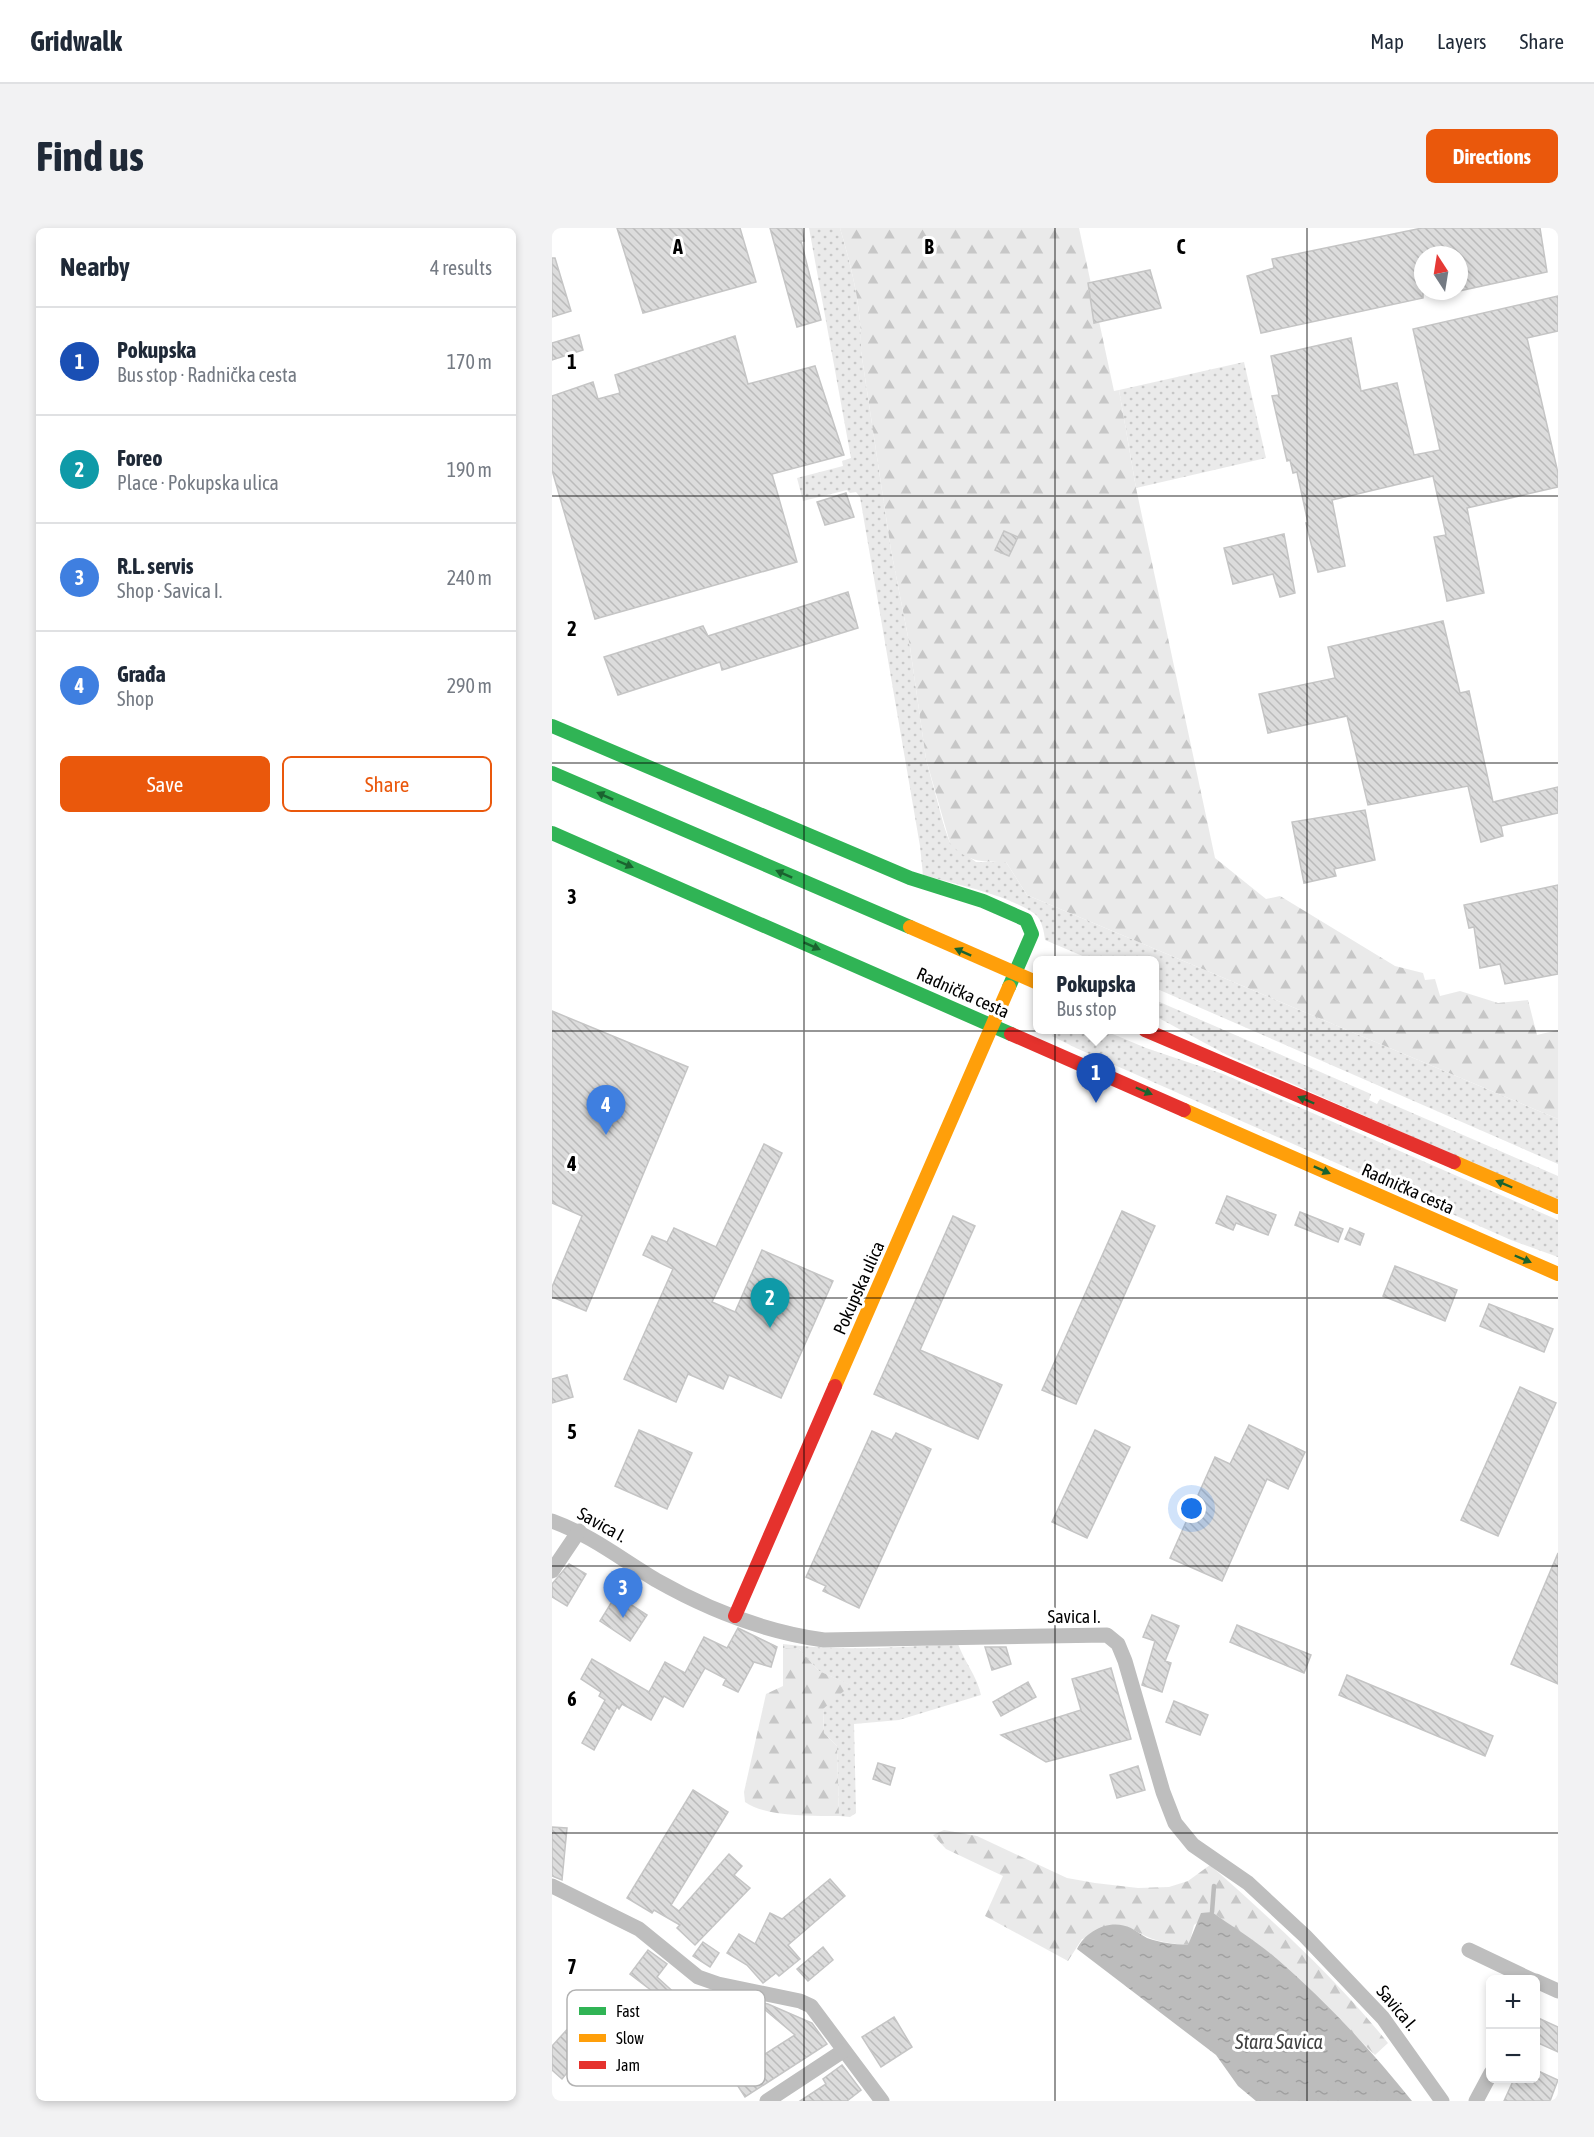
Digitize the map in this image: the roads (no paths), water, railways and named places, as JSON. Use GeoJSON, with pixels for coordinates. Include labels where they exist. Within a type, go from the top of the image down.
{"type":"FeatureCollection","features":[{"type":"Feature","properties":{"kind":"main road","name":"Pokupska ulica"},"geometry":{"type":"LineString","coordinates":[[552,726],[670,773],[911,878],[979,899],[1019,916],[1030,925],[1032,934],[1017,975],[735,1616]]}},
{"type":"Feature","properties":{"kind":"main road","name":"Radnička cesta"},"geometry":{"type":"LineString","coordinates":[[552,773],[1033,981]]}},
{"type":"Feature","properties":{"kind":"main road","name":"Radnička cesta"},"geometry":{"type":"LineString","coordinates":[[552,833],[1558,1274]]}},
{"type":"Feature","properties":{"kind":"main road"},"geometry":{"type":"LineString","coordinates":[[1157,1034],[1558,1208]]}},
{"type":"Feature","properties":{"kind":"street","name":"Savica I."},"geometry":{"type":"LineString","coordinates":[[552,1521],[579,1530],[656,1580],[772,1630],[824,1640],[1107,1635],[1118,1644],[1125,1661],[1163,1792],[1175,1823],[1193,1845],[1248,1883],[1305,1936],[1383,2019],[1442,2101]]}},
{"type":"Feature","properties":{"kind":"street"},"geometry":{"type":"LineString","coordinates":[[552,1571],[579,1530]]}},
{"type":"Feature","properties":{"kind":"street"},"geometry":{"type":"LineString","coordinates":[[552,1886],[639,1929],[698,1977],[747,1990]]}},
{"type":"Feature","properties":{"kind":"street"},"geometry":{"type":"LineString","coordinates":[[1469,1950],[1523,1975]]}},
{"type":"Feature","properties":{"kind":"street"},"geometry":{"type":"LineString","coordinates":[[1540,1983],[1558,1991]]}},
{"type":"Feature","properties":{"kind":"street"},"geometry":{"type":"LineString","coordinates":[[765,1994],[800,2001],[811,2006],[882,2101]]}},
{"type":"Feature","properties":{"kind":"street"},"geometry":{"type":"LineString","coordinates":[[767,2101],[843,2051]]}},
{"type":"Feature","properties":{"kind":"street"},"geometry":{"type":"LineString","coordinates":[[1476,2101],[1486,2082]]}},
{"type":"Feature","properties":{"kind":"water","name":"Stara Savica"},"geometry":{"type":"Polygon","coordinates":[[[1212,1912],[1268,1952],[1313,1991],[1412,2101],[1256,2101],[1238,2086],[1216,2055],[1077,1949],[1086,1936],[1093,1931],[1115,1924],[1131,1928],[1152,1940],[1188,1945],[1201,1913],[1212,1912]]]}},
{"type":"Feature","properties":{"kind":"waterway"},"geometry":{"type":"LineString","coordinates":[[1212,1912],[1214,1886]]}},
{"type":"Feature","properties":{"kind":"place","name":"Pokupska"},"geometry":{"type":"Point","coordinates":[1096,1103]}},
{"type":"Feature","properties":{"kind":"place","name":"Građa"},"geometry":{"type":"Point","coordinates":[606,1135]}},
{"type":"Feature","properties":{"kind":"place","name":"Foreo"},"geometry":{"type":"Point","coordinates":[770,1328]}},
{"type":"Feature","properties":{"kind":"place","name":"R.L. servis"},"geometry":{"type":"Point","coordinates":[623,1618]}}]}
